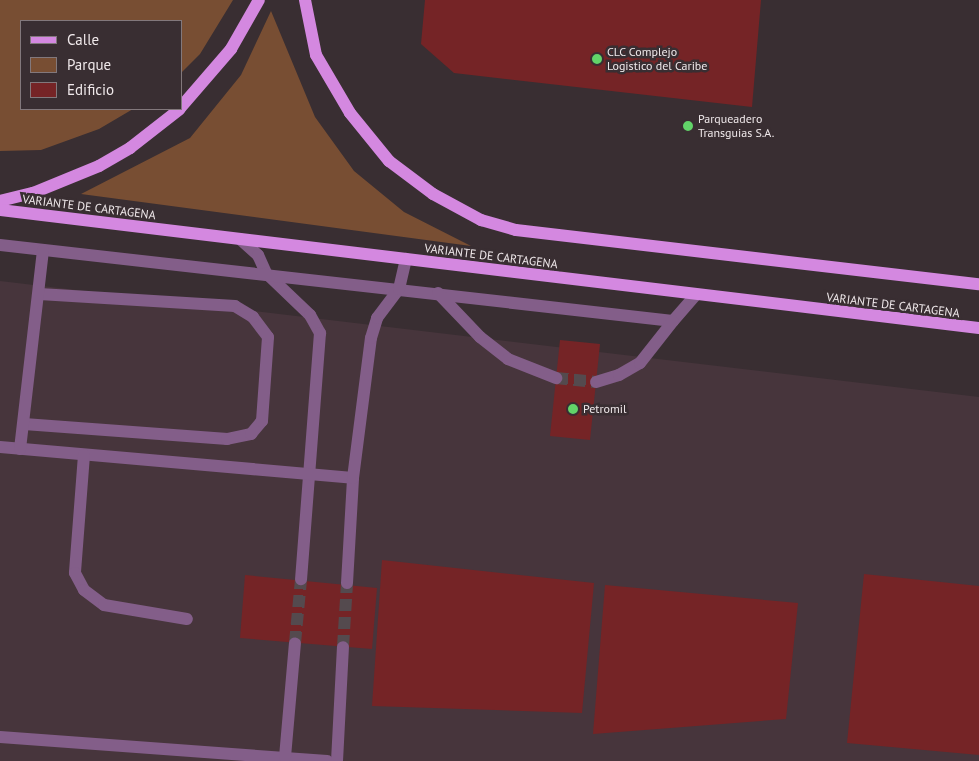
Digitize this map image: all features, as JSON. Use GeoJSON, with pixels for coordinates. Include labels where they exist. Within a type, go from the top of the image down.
{"type":"FeatureCollection","features":[{"type":"Feature","properties":{"kind":"main road"},"geometry":{"type":"LineString","coordinates":[[182,106],[231,49],[259,0]]}},
{"type":"Feature","properties":{"kind":"main road"},"geometry":{"type":"LineString","coordinates":[[305,0],[316,55],[350,113],[389,160],[433,194],[481,220],[526,231],[979,284]]}},
{"type":"Feature","properties":{"kind":"main road"},"geometry":{"type":"LineString","coordinates":[[0,200],[41,190],[99,166],[137,143],[178,110]]}},
{"type":"Feature","properties":{"kind":"main road","name":"VARIANTE DE CARTAGENA"},"geometry":{"type":"LineString","coordinates":[[0,210],[979,328]]}},
{"type":"Feature","properties":{"kind":"lane"},"geometry":{"type":"LineString","coordinates":[[240,239],[258,255],[266,273],[310,315],[320,333],[311,474],[301,579]]}},
{"type":"Feature","properties":{"kind":"lane"},"geometry":{"type":"LineString","coordinates":[[0,245],[266,273],[673,321]]}},
{"type":"Feature","properties":{"kind":"lane"},"geometry":{"type":"LineString","coordinates":[[20,449],[43,250]]}},
{"type":"Feature","properties":{"kind":"lane"},"geometry":{"type":"LineString","coordinates":[[347,583],[353,478],[371,338],[377,318],[399,289],[406,259]]}},
{"type":"Feature","properties":{"kind":"lane"},"geometry":{"type":"LineString","coordinates":[[438,293],[480,337],[508,359],[556,378]]}},
{"type":"Feature","properties":{"kind":"lane"},"geometry":{"type":"LineString","coordinates":[[24,424],[227,439],[251,434],[262,421],[268,338],[254,317],[235,306],[39,294]]}},
{"type":"Feature","properties":{"kind":"lane"},"geometry":{"type":"LineString","coordinates":[[596,382],[619,375],[640,363],[696,295]]}},
{"type":"Feature","properties":{"kind":"lane"},"geometry":{"type":"LineString","coordinates":[[0,447],[353,478]]}},
{"type":"Feature","properties":{"kind":"lane"},"geometry":{"type":"LineString","coordinates":[[84,455],[75,573],[84,590],[104,605],[187,619]]}},
{"type":"Feature","properties":{"kind":"lane"},"geometry":{"type":"LineString","coordinates":[[285,756],[295,643]]}},
{"type":"Feature","properties":{"kind":"lane"},"geometry":{"type":"LineString","coordinates":[[337,761],[343,647]]}},
{"type":"Feature","properties":{"kind":"lane"},"geometry":{"type":"LineString","coordinates":[[0,737],[285,756],[327,761]]}},
{"type":"Feature","properties":{"kind":"shaded area"},"geometry":{"type":"Polygon","coordinates":[[[0,281],[979,397],[979,761],[0,761],[0,281]]]}},
{"type":"Feature","properties":{"kind":"green space"},"geometry":{"type":"Polygon","coordinates":[[[0,0],[233,0],[200,54],[182,72],[182,20],[20,20],[20,110],[131,110],[99,129],[41,150],[0,151],[0,0]]]}},
{"type":"Feature","properties":{"kind":"green space"},"geometry":{"type":"Polygon","coordinates":[[[271,11],[315,117],[354,171],[404,212],[471,246],[81,194],[190,138],[241,75],[271,11]]]}},
{"type":"Feature","properties":{"kind":"building","name":"CLC Complejo Logistico del Caribe"},"geometry":{"type":"Polygon","coordinates":[[[425,0],[761,0],[752,107],[454,73],[421,44],[425,0]]]}},
{"type":"Feature","properties":{"kind":"building","name":"Petromil"},"geometry":{"type":"Polygon","coordinates":[[[560,340],[600,344],[590,440],[550,436],[560,340]]]}},
{"type":"Feature","properties":{"kind":"building"},"geometry":{"type":"Polygon","coordinates":[[[382,560],[594,583],[582,713],[372,706],[382,560]]]}},
{"type":"Feature","properties":{"kind":"building"},"geometry":{"type":"Polygon","coordinates":[[[864,574],[979,586],[979,755],[847,743],[864,574]]]}},
{"type":"Feature","properties":{"kind":"building"},"geometry":{"type":"Polygon","coordinates":[[[245,575],[377,588],[372,649],[240,638],[245,575]]]}},
{"type":"Feature","properties":{"kind":"building"},"geometry":{"type":"Polygon","coordinates":[[[605,585],[798,603],[786,719],[593,734],[605,585]]]}},
{"type":"Feature","properties":{"kind":"tunnel"},"geometry":{"type":"LineString","coordinates":[[556,378],[596,382]]}},
{"type":"Feature","properties":{"kind":"tunnel"},"geometry":{"type":"LineString","coordinates":[[295,643],[301,579]]}},
{"type":"Feature","properties":{"kind":"tunnel"},"geometry":{"type":"LineString","coordinates":[[343,647],[347,583]]}},
{"type":"Feature","properties":{"kind":"place","name":"CLC Complejo Logistico del Caribe"},"geometry":{"type":"Point","coordinates":[597,59]}},
{"type":"Feature","properties":{"kind":"place","name":"Parqueadero Transguias S.A."},"geometry":{"type":"Point","coordinates":[688,126]}},
{"type":"Feature","properties":{"kind":"place","name":"Petromil"},"geometry":{"type":"Point","coordinates":[573,409]}}]}
